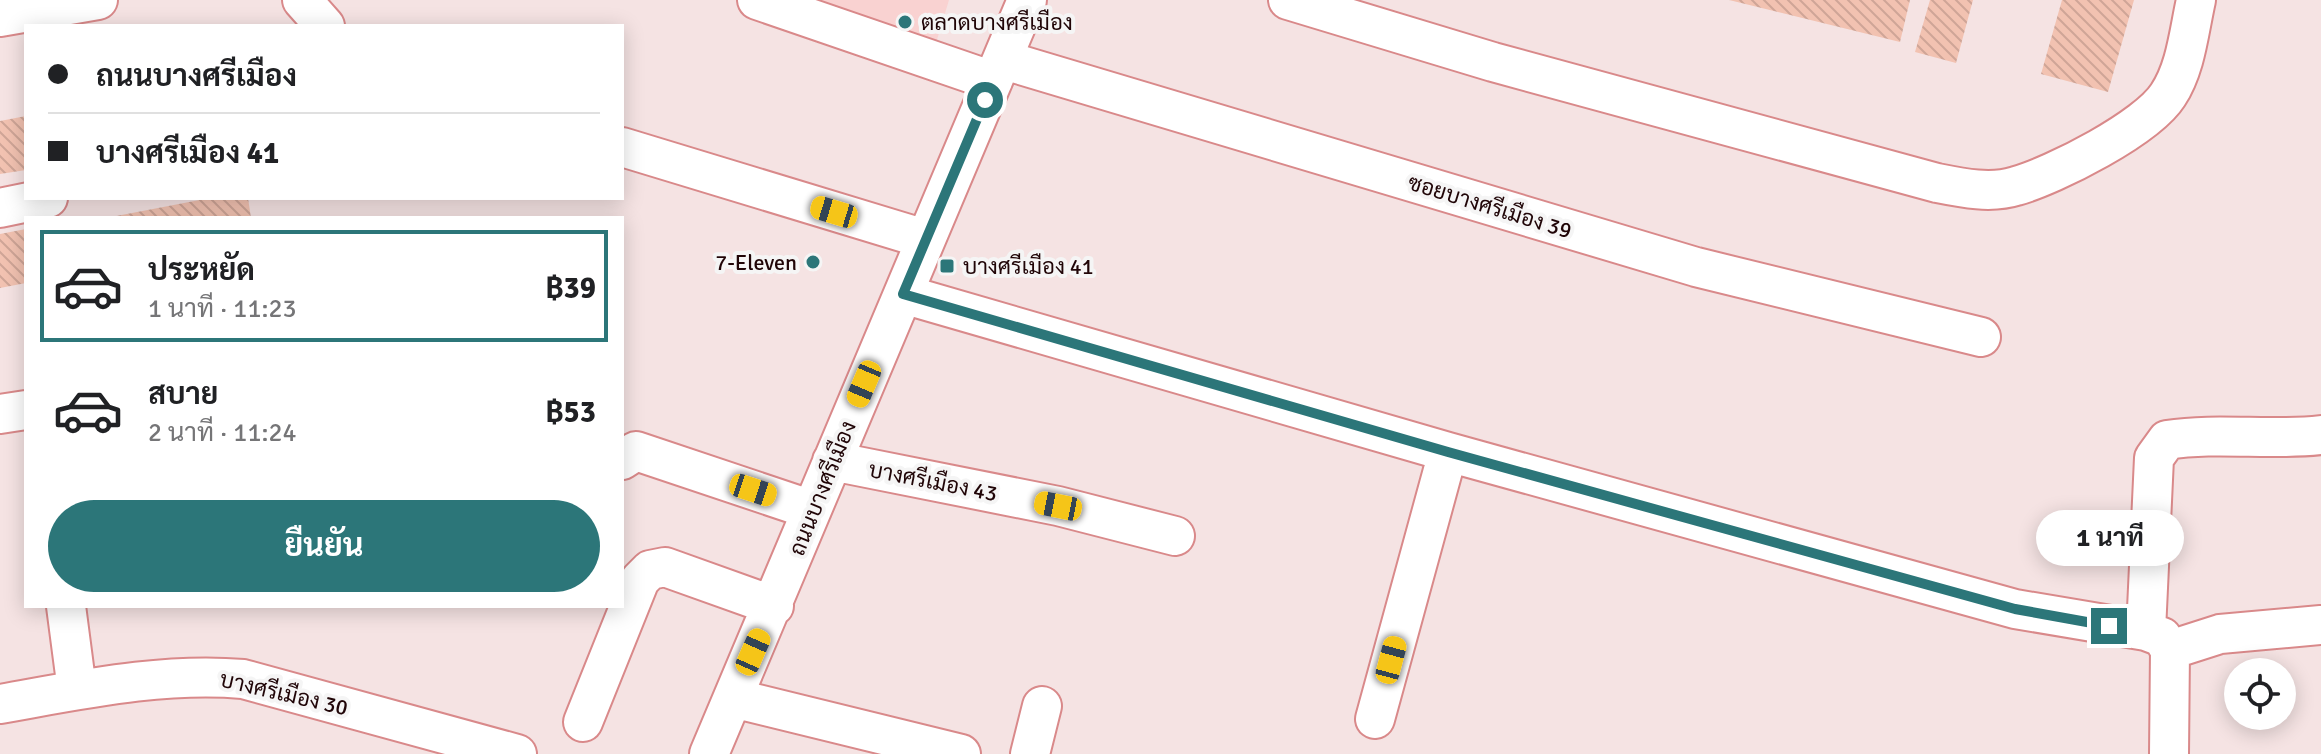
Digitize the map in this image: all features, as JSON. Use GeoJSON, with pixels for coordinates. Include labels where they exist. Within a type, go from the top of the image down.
{"type":"FeatureCollection","features":[{"type":"Feature","properties":{"kind":"street"},"geometry":{"type":"LineString","coordinates":[[0,17],[98,0]]}},
{"type":"Feature","properties":{"kind":"street"},"geometry":{"type":"LineString","coordinates":[[302,0],[323,24]]}},
{"type":"Feature","properties":{"kind":"street","name":"ซอยบางศรีเมือง 39"},"geometry":{"type":"LineString","coordinates":[[757,0],[1696,267],[1981,337]]}},
{"type":"Feature","properties":{"kind":"street","name":"ถนนบางศรีเมือง"},"geometry":{"type":"LineString","coordinates":[[709,754],[1027,0]]}},
{"type":"Feature","properties":{"kind":"street"},"geometry":{"type":"LineString","coordinates":[[1288,0],[1508,67],[1937,183],[1978,190],[2016,187],[2104,146],[2152,114],[2169,94],[2182,63],[2196,0]]}},
{"type":"Feature","properties":{"kind":"street"},"geometry":{"type":"LineString","coordinates":[[624,148],[925,239]]}},
{"type":"Feature","properties":{"kind":"street"},"geometry":{"type":"LineString","coordinates":[[0,208],[38,200]]}},
{"type":"Feature","properties":{"kind":"street"},"geometry":{"type":"LineString","coordinates":[[903,294],[1448,452],[2015,609],[2158,640],[2321,625]]}},
{"type":"Feature","properties":{"kind":"street"},"geometry":{"type":"LineString","coordinates":[[0,414],[24,410]]}},
{"type":"Feature","properties":{"kind":"street"},"geometry":{"type":"LineString","coordinates":[[2169,754],[2158,640],[2154,458],[2167,440],[2190,436],[2284,439],[2321,435]]}},
{"type":"Feature","properties":{"kind":"street"},"geometry":{"type":"LineString","coordinates":[[624,459],[636,451],[812,510]]}},
{"type":"Feature","properties":{"kind":"street"},"geometry":{"type":"LineString","coordinates":[[1375,719],[1448,452]]}},
{"type":"Feature","properties":{"kind":"street","name":"บางศรีเมือง 43"},"geometry":{"type":"LineString","coordinates":[[832,461],[1058,506],[1175,536]]}},
{"type":"Feature","properties":{"kind":"street"},"geometry":{"type":"LineString","coordinates":[[624,599],[650,570],[665,567],[774,606]]}},
{"type":"Feature","properties":{"kind":"street"},"geometry":{"type":"LineString","coordinates":[[66,608],[77,690]]}},
{"type":"Feature","properties":{"kind":"street"},"geometry":{"type":"LineString","coordinates":[[583,722],[616,608]]}},
{"type":"Feature","properties":{"kind":"street","name":"บางศรีเมือง 30"},"geometry":{"type":"LineString","coordinates":[[0,704],[77,690],[203,675],[243,679],[517,754]]}},
{"type":"Feature","properties":{"kind":"street"},"geometry":{"type":"LineString","coordinates":[[733,698],[961,754]]}},
{"type":"Feature","properties":{"kind":"street"},"geometry":{"type":"LineString","coordinates":[[1030,754],[1042,706]]}},
{"type":"Feature","properties":{"kind":"shaded area","name":"ตลาดบางศรีเมือง"},"geometry":{"type":"Polygon","coordinates":[[[799,0],[949,0],[936,43],[799,0]]]}},
{"type":"Feature","properties":{"kind":"building"},"geometry":{"type":"Polygon","coordinates":[[[1729,0],[1910,0],[1900,42],[1729,0]]]}},
{"type":"Feature","properties":{"kind":"building"},"geometry":{"type":"Polygon","coordinates":[[[1930,0],[1973,0],[1956,63],[1915,52],[1930,0]]]}},
{"type":"Feature","properties":{"kind":"building"},"geometry":{"type":"Polygon","coordinates":[[[2062,0],[2134,0],[2108,92],[2041,74],[2062,0]]]}},
{"type":"Feature","properties":{"kind":"building"},"geometry":{"type":"Polygon","coordinates":[[[24,116],[24,170],[0,174],[0,121],[24,116]]]}},
{"type":"Feature","properties":{"kind":"building"},"geometry":{"type":"Polygon","coordinates":[[[200,200],[248,200],[251,216],[116,216],[200,200]]]}},
{"type":"Feature","properties":{"kind":"building"},"geometry":{"type":"Polygon","coordinates":[[[24,229],[24,283],[0,288],[0,234],[24,229]]]}},
{"type":"Feature","properties":{"kind":"place","name":"ตลาดบางศรีเมือง"},"geometry":{"type":"Point","coordinates":[905,22]}},
{"type":"Feature","properties":{"kind":"place","name":"7-Eleven"},"geometry":{"type":"Point","coordinates":[813,262]}},
{"type":"Feature","properties":{"kind":"place","name":"บางศรีเมือง 41"},"geometry":{"type":"Point","coordinates":[947,266]}},
{"type":"Feature","properties":{"kind":"route"},"geometry":{"type":"LineString","coordinates":[[985,100],[903,294],[1448,452],[2015,609],[2109,626]]}}]}
